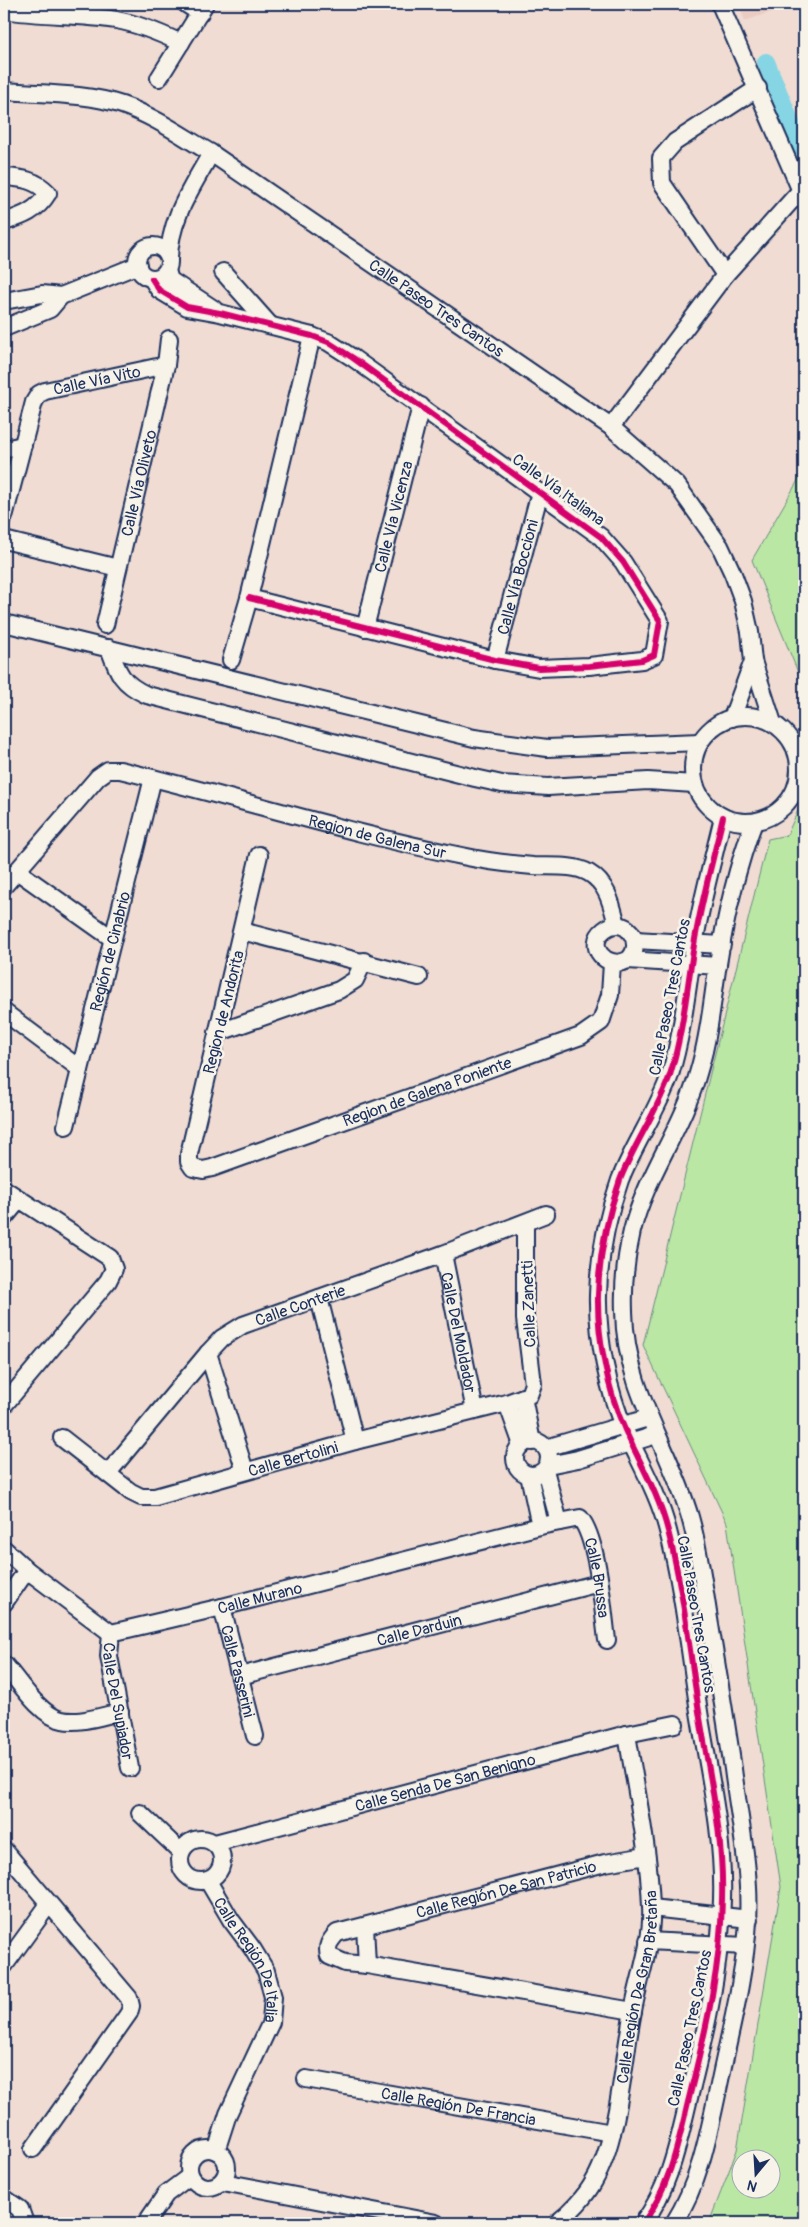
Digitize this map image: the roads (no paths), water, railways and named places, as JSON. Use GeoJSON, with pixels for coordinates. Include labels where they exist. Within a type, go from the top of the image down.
{"type":"FeatureCollection","features":[{"type":"Feature","properties":{"kind":"street"},"geometry":{"type":"LineString","coordinates":[[611,427],[725,275],[803,194],[720,4]]}},
{"type":"Feature","properties":{"kind":"street"},"geometry":{"type":"LineString","coordinates":[[160,78],[181,43],[197,7]]}},
{"type":"Feature","properties":{"kind":"street"},"geometry":{"type":"LineString","coordinates":[[4,10],[116,20],[149,28],[181,43]]}},
{"type":"Feature","properties":{"kind":"street"},"geometry":{"type":"LineString","coordinates":[[725,275],[662,183],[661,158],[675,142],[758,88]]}},
{"type":"Feature","properties":{"kind":"street","name":"Calle Paseo Tres Cantos"},"geometry":{"type":"LineString","coordinates":[[4,91],[86,98],[121,105],[155,119],[210,153],[611,427],[677,486],[720,546],[743,601],[750,632],[753,661],[773,723]]}},
{"type":"Feature","properties":{"kind":"street"},"geometry":{"type":"LineString","coordinates":[[163,270],[176,217],[210,153]]}},
{"type":"Feature","properties":{"kind":"street"},"geometry":{"type":"LineString","coordinates":[[4,177],[36,182],[48,193],[39,207],[23,216],[4,222]]}},
{"type":"Feature","properties":{"kind":"street"},"geometry":{"type":"LineString","coordinates":[[163,270],[142,274],[138,265],[139,255],[176,217]]}},
{"type":"Feature","properties":{"kind":"street"},"geometry":{"type":"LineString","coordinates":[[146,248],[151,246],[161,248],[163,270]]}},
{"type":"Feature","properties":{"kind":"street"},"geometry":{"type":"LineString","coordinates":[[4,328],[50,309],[61,296],[138,265]]}},
{"type":"Feature","properties":{"kind":"street","name":"Calle Vía Italiana"},"geometry":{"type":"LineString","coordinates":[[163,270],[159,290],[188,307],[270,325],[328,342],[420,406],[601,537],[623,562],[660,621],[654,654],[642,660],[589,666],[539,668],[495,660],[249,598]]}},
{"type":"Feature","properties":{"kind":"street"},"geometry":{"type":"LineString","coordinates":[[223,272],[270,325]]}},
{"type":"Feature","properties":{"kind":"street"},"geometry":{"type":"LineString","coordinates":[[4,301],[42,294],[61,296]]}},
{"type":"Feature","properties":{"kind":"street"},"geometry":{"type":"LineString","coordinates":[[230,660],[249,598],[312,336]]}},
{"type":"Feature","properties":{"kind":"street","name":"Calle Vía Oliveto"},"geometry":{"type":"LineString","coordinates":[[104,625],[166,365],[169,339]]}},
{"type":"Feature","properties":{"kind":"street","name":"Calle Vía Vito"},"geometry":{"type":"LineString","coordinates":[[23,445],[34,402],[39,394],[45,391],[166,365]]}},
{"type":"Feature","properties":{"kind":"street","name":"Calle Vía Vicenza"},"geometry":{"type":"LineString","coordinates":[[365,628],[420,406]]}},
{"type":"Feature","properties":{"kind":"street"},"geometry":{"type":"LineString","coordinates":[[4,449],[23,445],[4,517]]}},
{"type":"Feature","properties":{"kind":"street","name":"Calle Vía Boccioni"},"geometry":{"type":"LineString","coordinates":[[495,660],[540,492]]}},
{"type":"Feature","properties":{"kind":"street"},"geometry":{"type":"LineString","coordinates":[[4,540],[118,568]]}},
{"type":"Feature","properties":{"kind":"street"},"geometry":{"type":"LineString","coordinates":[[4,623],[474,738],[547,748],[700,742]]}},
{"type":"Feature","properties":{"kind":"street"},"geometry":{"type":"LineString","coordinates":[[109,648],[118,671],[125,682],[147,695],[475,778],[502,784],[548,787],[648,781],[694,784]]}},
{"type":"Feature","properties":{"kind":"street","name":"Calle Paseo Tres Cantos"},"geometry":{"type":"LineString","coordinates":[[732,718],[753,661]]}},
{"type":"Feature","properties":{"kind":"street"},"geometry":{"type":"LineString","coordinates":[[745,716],[760,717],[773,723],[792,740],[800,765],[796,790],[781,810],[770,817],[754,822],[734,821],[722,817],[707,806],[694,784],[693,766],[700,742],[713,727],[732,718],[745,716]]}},
{"type":"Feature","properties":{"kind":"street","name":"Region de Galena Sur"},"geometry":{"type":"LineString","coordinates":[[17,870],[98,778],[108,770],[120,770],[272,810],[461,856],[505,863],[575,869],[589,873],[601,884],[610,898],[617,925]]}},
{"type":"Feature","properties":{"kind":"street","name":"Región de Cinabrio"},"geometry":{"type":"LineString","coordinates":[[66,1126],[152,778]]}},
{"type":"Feature","properties":{"kind":"street","name":"Calle Paseo Tres Cantos"},"geometry":{"type":"LineString","coordinates":[[643,2223],[665,2184],[678,2144],[714,1987],[722,1916],[722,1859],[682,1605],[668,1529],[654,1488],[623,1425],[600,1339],[598,1298],[600,1260],[608,1219],[620,1180],[659,1104],[671,1071],[694,942],[722,817]]}},
{"type":"Feature","properties":{"kind":"street","name":"Calle Paseo Tres Cantos"},"geometry":{"type":"LineString","coordinates":[[674,2223],[696,2175],[710,2131],[737,2004],[749,1919],[746,1871],[727,1730],[700,1561],[689,1516],[672,1470],[648,1418],[626,1349],[625,1275],[632,1230],[699,1072],[709,1027],[733,886],[754,822]]}},
{"type":"Feature","properties":{"kind":"street","name":"Region de Andorita"},"geometry":{"type":"LineString","coordinates":[[193,1168],[189,1154],[259,855]]}},
{"type":"Feature","properties":{"kind":"street"},"geometry":{"type":"LineString","coordinates":[[4,886],[17,870],[113,939]]}},
{"type":"Feature","properties":{"kind":"street"},"geometry":{"type":"LineString","coordinates":[[620,961],[635,951],[635,940],[629,929],[617,925],[611,926],[601,933],[597,944],[601,956],[620,961],[691,963],[718,966]]}},
{"type":"Feature","properties":{"kind":"street"},"geometry":{"type":"LineString","coordinates":[[242,931],[419,977]]}},
{"type":"Feature","properties":{"kind":"street"},"geometry":{"type":"LineString","coordinates":[[635,940],[722,945]]}},
{"type":"Feature","properties":{"kind":"street","name":"Region de Galena Poniente"},"geometry":{"type":"LineString","coordinates":[[193,1168],[203,1170],[212,1168],[581,1036],[601,1022],[620,961]]}},
{"type":"Feature","properties":{"kind":"street"},"geometry":{"type":"LineString","coordinates":[[217,1033],[339,990],[355,980],[364,962]]}},
{"type":"Feature","properties":{"kind":"street"},"geometry":{"type":"LineString","coordinates":[[4,1012],[80,1069]]}},
{"type":"Feature","properties":{"kind":"street"},"geometry":{"type":"LineString","coordinates":[[4,1189],[110,1258],[114,1270],[108,1281],[4,1405]]}},
{"type":"Feature","properties":{"kind":"street"},"geometry":{"type":"LineString","coordinates":[[4,1218],[19,1200]]}},
{"type":"Feature","properties":{"kind":"street","name":"Calle Conterie"},"geometry":{"type":"LineString","coordinates":[[108,1473],[208,1353],[222,1338],[243,1325],[526,1224],[546,1214]]}},
{"type":"Feature","properties":{"kind":"street","name":"Calle Zanetti"},"geometry":{"type":"LineString","coordinates":[[526,1224],[528,1391]]}},
{"type":"Feature","properties":{"kind":"street","name":"Calle Del Moldador"},"geometry":{"type":"LineString","coordinates":[[443,1254],[475,1411]]}},
{"type":"Feature","properties":{"kind":"street"},"geometry":{"type":"LineString","coordinates":[[319,1298],[355,1441]]}},
{"type":"Feature","properties":{"kind":"street"},"geometry":{"type":"LineString","coordinates":[[208,1353],[245,1471]]}},
{"type":"Feature","properties":{"kind":"street"},"geometry":{"type":"LineString","coordinates":[[528,1391],[533,1445]]}},
{"type":"Feature","properties":{"kind":"street","name":"Calle Bertolini"},"geometry":{"type":"LineString","coordinates":[[62,1438],[141,1497],[155,1497],[355,1441],[507,1402],[528,1391]]}},
{"type":"Feature","properties":{"kind":"street"},"geometry":{"type":"LineString","coordinates":[[507,1402],[533,1445],[549,1459],[546,1467],[558,1522]]}},
{"type":"Feature","properties":{"kind":"street"},"geometry":{"type":"LineString","coordinates":[[648,1418],[533,1445],[516,1453],[516,1465],[524,1473],[535,1475],[546,1467],[656,1435]]}},
{"type":"Feature","properties":{"kind":"street"},"geometry":{"type":"LineString","coordinates":[[529,1475],[540,1526]]}},
{"type":"Feature","properties":{"kind":"street","name":"Calle Murano"},"geometry":{"type":"LineString","coordinates":[[110,1633],[222,1608],[540,1526],[580,1518]]}},
{"type":"Feature","properties":{"kind":"street","name":"Calle Brussa"},"geometry":{"type":"LineString","coordinates":[[580,1518],[587,1526],[595,1552],[607,1640]]}},
{"type":"Feature","properties":{"kind":"street"},"geometry":{"type":"LineString","coordinates":[[4,1549],[27,1570],[110,1633]]}},
{"type":"Feature","properties":{"kind":"street"},"geometry":{"type":"LineString","coordinates":[[4,1603],[27,1570]]}},
{"type":"Feature","properties":{"kind":"street","name":"Calle Darduin"},"geometry":{"type":"LineString","coordinates":[[240,1676],[599,1583]]}},
{"type":"Feature","properties":{"kind":"street","name":"Calle Passerini"},"geometry":{"type":"LineString","coordinates":[[222,1608],[255,1736]]}},
{"type":"Feature","properties":{"kind":"street","name":"Calle Del Supiador"},"geometry":{"type":"LineString","coordinates":[[110,1633],[109,1656],[130,1768]]}},
{"type":"Feature","properties":{"kind":"street"},"geometry":{"type":"LineString","coordinates":[[4,1664],[42,1710],[52,1716],[62,1720],[75,1721],[120,1712]]}},
{"type":"Feature","properties":{"kind":"street","name":"Calle Senda De San Benigno"},"geometry":{"type":"LineString","coordinates":[[214,1844],[627,1734],[675,1724]]}},
{"type":"Feature","properties":{"kind":"street","name":"Calle Región De Gran Bretaña"},"geometry":{"type":"LineString","coordinates":[[557,2223],[565,2217],[594,2181],[607,2150],[612,2133],[633,2011],[648,1941],[652,1908],[627,1734]]}},
{"type":"Feature","properties":{"kind":"street"},"geometry":{"type":"LineString","coordinates":[[140,1814],[181,1852]]}},
{"type":"Feature","properties":{"kind":"street"},"geometry":{"type":"LineString","coordinates":[[196,1839],[206,1839],[214,1844],[220,1850],[223,1860],[216,1876],[208,1881],[198,1882],[189,1878],[182,1871],[181,1852],[187,1844],[196,1839]]}},
{"type":"Feature","properties":{"kind":"street"},"geometry":{"type":"LineString","coordinates":[[4,1850],[129,1998],[131,2006],[129,2012],[33,2149]]}},
{"type":"Feature","properties":{"kind":"street","name":"Calle Región De San Patricio"},"geometry":{"type":"LineString","coordinates":[[633,2011],[367,1965],[345,1963],[329,1956],[327,1949],[329,1942],[337,1933],[605,1864],[646,1856]]}},
{"type":"Feature","properties":{"kind":"street","name":"Calle Región De Italia"},"geometry":{"type":"LineString","coordinates":[[208,1881],[231,1920],[266,1971],[273,1997],[271,2022],[228,2114],[216,2150]]}},
{"type":"Feature","properties":{"kind":"street"},"geometry":{"type":"LineString","coordinates":[[4,1966],[49,1904]]}},
{"type":"Feature","properties":{"kind":"street"},"geometry":{"type":"LineString","coordinates":[[652,1908],[749,1919]]}},
{"type":"Feature","properties":{"kind":"street"},"geometry":{"type":"LineString","coordinates":[[366,1926],[367,1965]]}},
{"type":"Feature","properties":{"kind":"street"},"geometry":{"type":"LineString","coordinates":[[648,1941],[745,1946]]}},
{"type":"Feature","properties":{"kind":"street","name":"Calle Región De Francia"},"geometry":{"type":"LineString","coordinates":[[306,2079],[612,2133]]}},
{"type":"Feature","properties":{"kind":"street"},"geometry":{"type":"LineString","coordinates":[[202,2150],[216,2150],[226,2161],[227,2175],[223,2182],[217,2186],[205,2188],[194,2182],[190,2176],[189,2164],[196,2153],[202,2150]]}},
{"type":"Feature","properties":{"kind":"street"},"geometry":{"type":"LineString","coordinates":[[146,2223],[166,2194],[190,2176]]}},
{"type":"Feature","properties":{"kind":"street"},"geometry":{"type":"LineString","coordinates":[[223,2182],[436,2223]]}},
{"type":"Feature","properties":{"kind":"street"},"geometry":{"type":"LineString","coordinates":[[4,2198],[20,2208],[26,2223]]}},
{"type":"Feature","properties":{"kind":"waterway"},"geometry":{"type":"LineString","coordinates":[[766,62],[804,155]]}}]}
